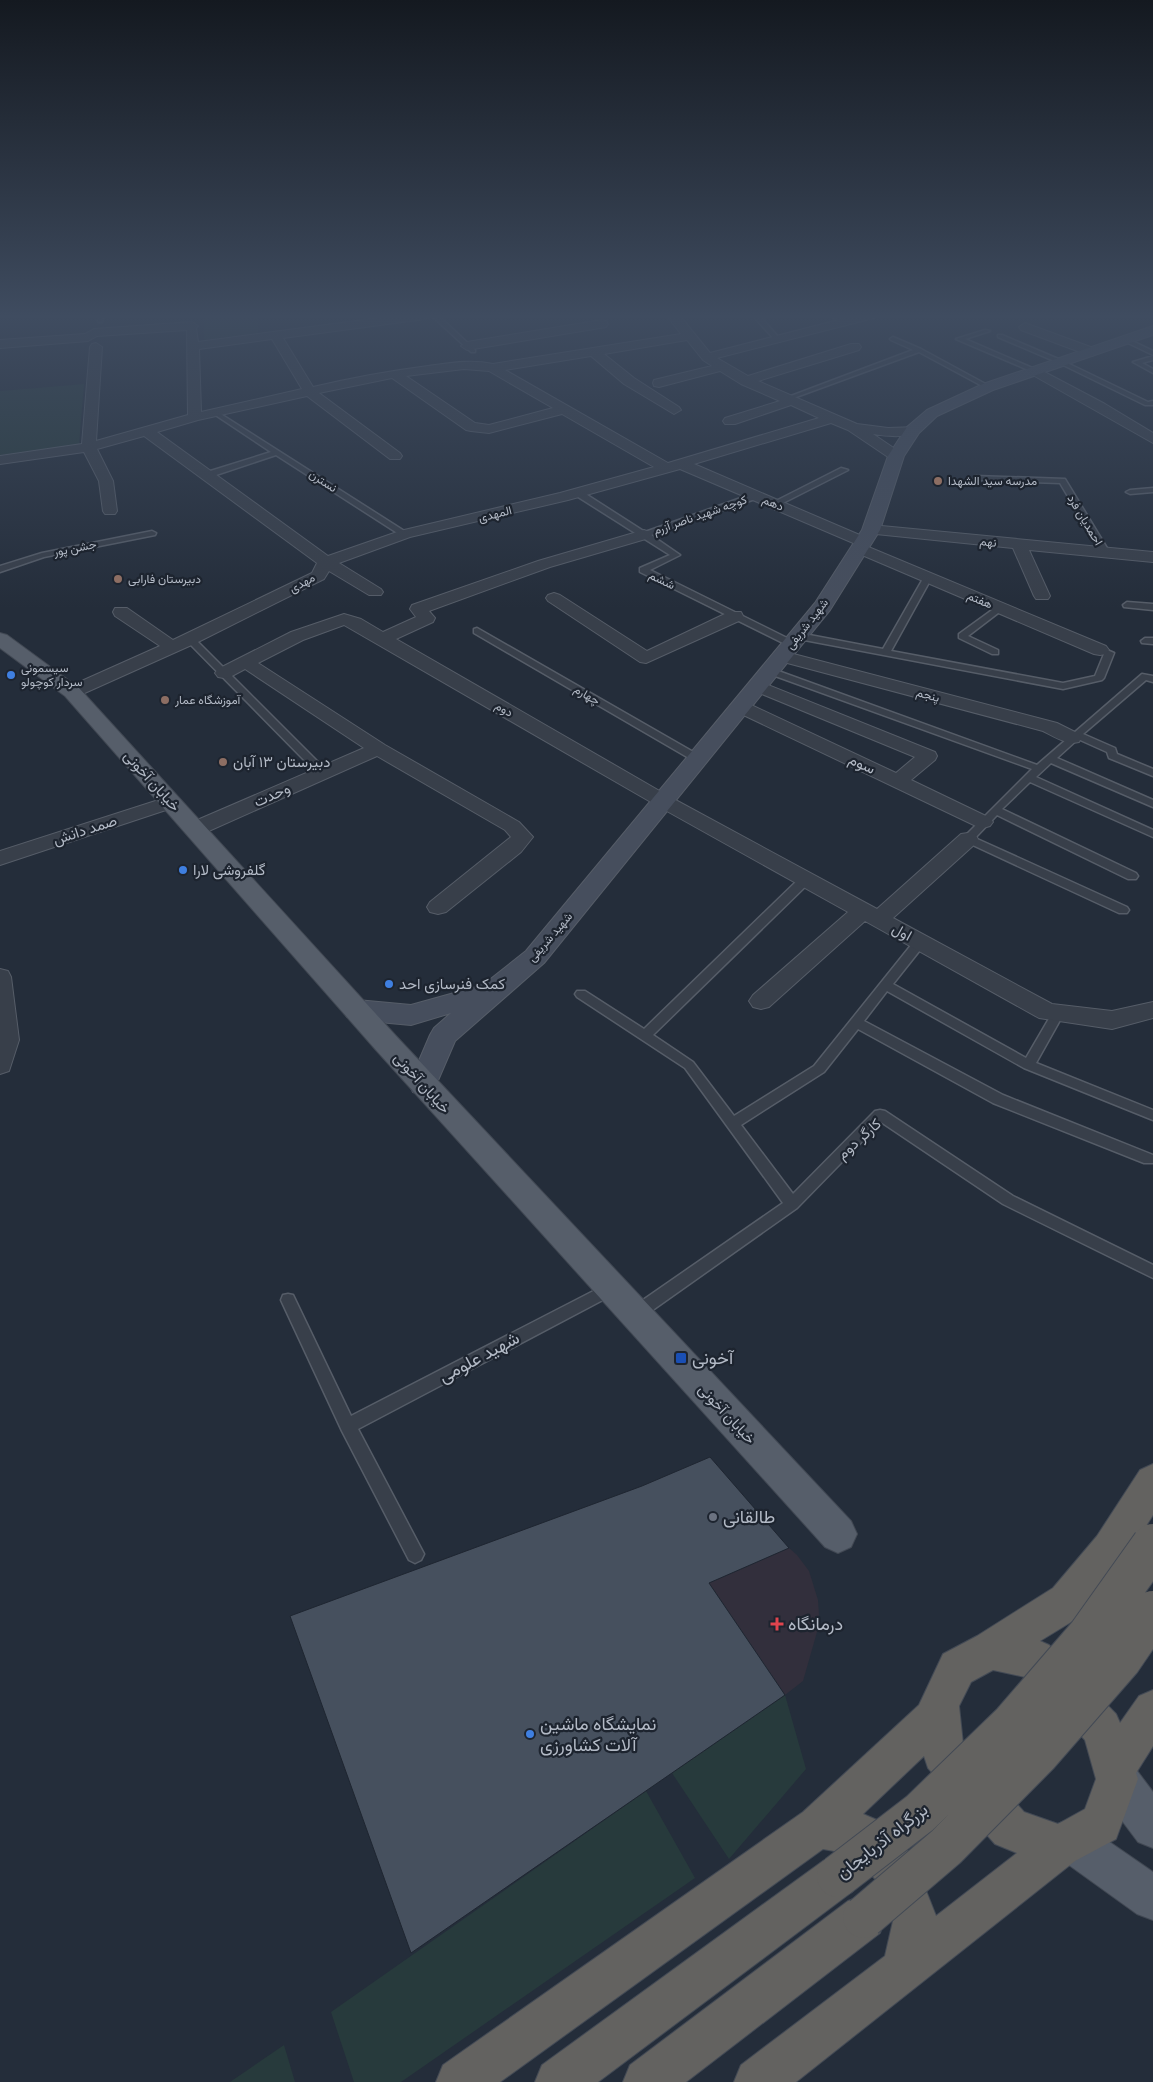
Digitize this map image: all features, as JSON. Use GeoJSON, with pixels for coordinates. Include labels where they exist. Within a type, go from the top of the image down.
{"type":"FeatureCollection","features":[{"type":"Feature","properties":{"kind":"highway"},"geometry":{"type":"LineString","coordinates":[[1065,1843],[1010,1829],[943,1753],[939,1704],[957,1668],[991,1650],[1067,1602],[1110,1549],[1153,1482]]}},
{"type":"Feature","properties":{"kind":"highway","name":"بزرگراه آذربایجان"},"geometry":{"type":"LineString","coordinates":[[559,2082],[838,1876],[920,1813],[1013,1723],[1089,1635],[1153,1545]]}},
{"type":"Feature","properties":{"kind":"highway"},"geometry":{"type":"LineString","coordinates":[[1110,1549],[1112,1583],[1136,1617],[1153,1625]]}},
{"type":"Feature","properties":{"kind":"highway"},"geometry":{"type":"LineString","coordinates":[[647,2082],[864,1917],[946,1847],[1038,1754],[1120,1660],[1153,1612]]}},
{"type":"Feature","properties":{"kind":"highway"},"geometry":{"type":"LineString","coordinates":[[991,1650],[1035,1659],[1102,1728],[1116,1774]]}},
{"type":"Feature","properties":{"kind":"highway"},"geometry":{"type":"LineString","coordinates":[[758,2082],[1065,1843],[1101,1824],[1116,1774],[1153,1710]]}},
{"type":"Feature","properties":{"kind":"highway"},"geometry":{"type":"LineString","coordinates":[[460,2082],[818,1827],[940,1714]]}},
{"type":"Feature","properties":{"kind":"highway"},"geometry":{"type":"LineString","coordinates":[[818,1827],[862,1835],[897,1870],[915,1921],[905,1969]]}},
{"type":"Feature","properties":{"kind":"main road","name":"شهید شریفی"},"geometry":{"type":"LineString","coordinates":[[423,1084],[444,1035],[535,957],[823,606],[865,540],[896,456],[913,430],[932,413]]}},
{"type":"Feature","properties":{"kind":"main road","name":"خیابان آخونی"},"geometry":{"type":"LineString","coordinates":[[0,639],[72,692],[423,1084],[838,1534]]}},
{"type":"Feature","properties":{"kind":"main road"},"geometry":{"type":"LineString","coordinates":[[356,1010],[411,1014],[492,992]]}},
{"type":"Feature","properties":{"kind":"main road"},"geometry":{"type":"LineString","coordinates":[[1116,1774],[1153,1826]]}},
{"type":"Feature","properties":{"kind":"main road"},"geometry":{"type":"LineString","coordinates":[[1065,1843],[1153,1898]]}},
{"type":"Feature","properties":{"kind":"street"},"geometry":{"type":"LineString","coordinates":[[90,413],[89,447],[106,482],[110,511]]}},
{"type":"Feature","properties":{"kind":"street"},"geometry":{"type":"LineString","coordinates":[[0,465],[0,460],[89,447],[211,413]]}},
{"type":"Feature","properties":{"kind":"street"},"geometry":{"type":"LineString","coordinates":[[338,413],[395,456]]}},
{"type":"Feature","properties":{"kind":"street"},"geometry":{"type":"LineString","coordinates":[[451,413],[471,427],[480,429],[489,429],[548,413]]}},
{"type":"Feature","properties":{"kind":"street"},"geometry":{"type":"LineString","coordinates":[[571,413],[666,468]]}},
{"type":"Feature","properties":{"kind":"street"},"geometry":{"type":"LineString","coordinates":[[730,421],[752,413]]}},
{"type":"Feature","properties":{"kind":"street"},"geometry":{"type":"LineString","coordinates":[[820,413],[853,427],[896,456]]}},
{"type":"Feature","properties":{"kind":"street"},"geometry":{"type":"LineString","coordinates":[[1110,413],[1153,439]]}},
{"type":"Feature","properties":{"kind":"street","name":"المهدی"},"geometry":{"type":"LineString","coordinates":[[326,562],[405,534],[448,526],[578,493],[832,418]]}},
{"type":"Feature","properties":{"kind":"street"},"geometry":{"type":"LineString","coordinates":[[853,427],[888,432],[913,430]]}},
{"type":"Feature","properties":{"kind":"street","name":"مهدی"},"geometry":{"type":"LineString","coordinates":[[72,692],[190,639],[318,576],[326,562],[146,431]]}},
{"type":"Feature","properties":{"kind":"street","name":"دهم"},"geometry":{"type":"LineString","coordinates":[[681,464],[865,540]]}},
{"type":"Feature","properties":{"kind":"street"},"geometry":{"type":"LineString","coordinates":[[383,639],[427,618],[418,609],[544,564],[644,535]]}},
{"type":"Feature","properties":{"kind":"street","name":"نهم"},"geometry":{"type":"LineString","coordinates":[[865,540],[1019,544],[1106,553],[1151,562]]}},
{"type":"Feature","properties":{"kind":"street","name":"هفتم"},"geometry":{"type":"LineString","coordinates":[[865,540],[928,578],[1100,650]]}},
{"type":"Feature","properties":{"kind":"street"},"geometry":{"type":"LineString","coordinates":[[1019,544],[1042,596]]}},
{"type":"Feature","properties":{"kind":"street"},"geometry":{"type":"LineString","coordinates":[[326,562],[375,592]]}},
{"type":"Feature","properties":{"kind":"street"},"geometry":{"type":"LineString","coordinates":[[554,598],[646,658],[736,616]]}},
{"type":"Feature","properties":{"kind":"street"},"geometry":{"type":"LineString","coordinates":[[121,612],[172,647]]}},
{"type":"Feature","properties":{"kind":"street","name":"دوم"},"geometry":{"type":"LineString","coordinates":[[245,662],[297,636],[344,619],[383,639],[663,801]]}},
{"type":"Feature","properties":{"kind":"street","name":"پنجم"},"geometry":{"type":"LineString","coordinates":[[791,645],[1050,727],[1074,737]]}},
{"type":"Feature","properties":{"kind":"street"},"geometry":{"type":"LineString","coordinates":[[224,673],[245,662],[378,749],[512,826],[523,837],[514,847],[438,907]]}},
{"type":"Feature","properties":{"kind":"street"},"geometry":{"type":"LineString","coordinates":[[758,686],[928,756],[898,782]]}},
{"type":"Feature","properties":{"kind":"street","name":"سوم"},"geometry":{"type":"LineString","coordinates":[[740,707],[898,782],[990,816]]}},
{"type":"Feature","properties":{"kind":"street","name":"وحدت"},"geometry":{"type":"LineString","coordinates":[[195,829],[378,749]]}},
{"type":"Feature","properties":{"kind":"street","name":"اول"},"geometry":{"type":"LineString","coordinates":[[663,801],[1047,1012],[1112,1020],[1153,1010]]}},
{"type":"Feature","properties":{"kind":"street","name":"صمد دانش"},"geometry":{"type":"LineString","coordinates":[[0,858],[171,802]]}},
{"type":"Feature","properties":{"kind":"street"},"geometry":{"type":"LineString","coordinates":[[761,1001],[968,839]]}},
{"type":"Feature","properties":{"kind":"street"},"geometry":{"type":"LineString","coordinates":[[0,977],[7,1040],[0,1065]]}},
{"type":"Feature","properties":{"kind":"lane","name":"نسترن"},"geometry":{"type":"LineString","coordinates":[[218,413],[405,534]]}},
{"type":"Feature","properties":{"kind":"lane"},"geometry":{"type":"LineString","coordinates":[[207,475],[278,452]]}},
{"type":"Feature","properties":{"kind":"lane"},"geometry":{"type":"LineString","coordinates":[[774,504],[844,470]]}},
{"type":"Feature","properties":{"kind":"lane","name":"احمدیان فرد"},"geometry":{"type":"LineString","coordinates":[[978,478],[1062,481],[1106,553]]}},
{"type":"Feature","properties":{"kind":"lane"},"geometry":{"type":"LineString","coordinates":[[1130,492],[1153,490]]}},
{"type":"Feature","properties":{"kind":"lane","name":"ششم"},"geometry":{"type":"LineString","coordinates":[[578,493],[676,555],[643,570],[791,645],[886,652],[1063,686],[1099,678],[1109,653],[1100,650]]}},
{"type":"Feature","properties":{"kind":"lane","name":"کوچه شهید ناصر آزرم"},"geometry":{"type":"LineString","coordinates":[[644,535],[755,496]]}},
{"type":"Feature","properties":{"kind":"lane","name":"جشن پور"},"geometry":{"type":"LineString","coordinates":[[0,569],[42,555],[152,532]]}},
{"type":"Feature","properties":{"kind":"lane"},"geometry":{"type":"LineString","coordinates":[[886,652],[928,578]]}},
{"type":"Feature","properties":{"kind":"lane"},"geometry":{"type":"LineString","coordinates":[[1128,605],[1153,607]]}},
{"type":"Feature","properties":{"kind":"lane"},"geometry":{"type":"LineString","coordinates":[[995,652],[962,636],[999,608]]}},
{"type":"Feature","properties":{"kind":"lane","name":"چهارم"},"geometry":{"type":"LineString","coordinates":[[477,631],[698,759]]}},
{"type":"Feature","properties":{"kind":"lane"},"geometry":{"type":"LineString","coordinates":[[190,639],[316,766]]}},
{"type":"Feature","properties":{"kind":"lane"},"geometry":{"type":"LineString","coordinates":[[770,671],[1040,769]]}},
{"type":"Feature","properties":{"kind":"lane"},"geometry":{"type":"LineString","coordinates":[[1123,910],[968,839],[1074,737],[1145,676],[1153,679]]}},
{"type":"Feature","properties":{"kind":"lane"},"geometry":{"type":"LineString","coordinates":[[1074,737],[1111,750],[1114,756],[1153,773]]}},
{"type":"Feature","properties":{"kind":"lane"},"geometry":{"type":"LineString","coordinates":[[1051,759],[1153,804]]}},
{"type":"Feature","properties":{"kind":"lane"},"geometry":{"type":"LineString","coordinates":[[1030,778],[1153,834]]}},
{"type":"Feature","properties":{"kind":"lane"},"geometry":{"type":"LineString","coordinates":[[990,816],[1132,876]]}},
{"type":"Feature","properties":{"kind":"lane"},"geometry":{"type":"LineString","coordinates":[[645,1036],[806,879]]}},
{"type":"Feature","properties":{"kind":"lane"},"geometry":{"type":"LineString","coordinates":[[733,1123],[819,1068],[920,942]]}},
{"type":"Feature","properties":{"kind":"lane"},"geometry":{"type":"LineString","coordinates":[[886,985],[1028,1065],[1153,1115]]}},
{"type":"Feature","properties":{"kind":"lane"},"geometry":{"type":"LineString","coordinates":[[581,994],[688,1064],[792,1204]]}},
{"type":"Feature","properties":{"kind":"lane"},"geometry":{"type":"LineString","coordinates":[[1028,1065],[1058,1013]]}},
{"type":"Feature","properties":{"kind":"lane"},"geometry":{"type":"LineString","coordinates":[[856,1022],[998,1099],[1149,1159]]}},
{"type":"Feature","properties":{"kind":"lane","name":"کارگر دوم"},"geometry":{"type":"LineString","coordinates":[[635,1314],[792,1204],[880,1115],[1008,1200],[1153,1272]]}},
{"type":"Feature","properties":{"kind":"lane","name":"شهید علومی"},"geometry":{"type":"LineString","coordinates":[[348,1426],[611,1288]]}},
{"type":"Feature","properties":{"kind":"lane"},"geometry":{"type":"LineString","coordinates":[[288,1300],[348,1426],[415,1554]]}},
{"type":"Feature","properties":{"kind":"shaded area"},"geometry":{"type":"Polygon","coordinates":[[[0,413],[82,413],[79,445],[0,455],[0,413]]]}},
{"type":"Feature","properties":{"kind":"shaded area","name":"درمانگاه"},"geometry":{"type":"Polygon","coordinates":[[[789,1548],[809,1571],[818,1600],[819,1615],[817,1632],[803,1681],[785,1695],[709,1583],[789,1548]]]}},
{"type":"Feature","properties":{"kind":"shaded area"},"geometry":{"type":"Polygon","coordinates":[[[785,1695],[806,1769],[729,1859],[672,1773],[785,1695]]]}},
{"type":"Feature","properties":{"kind":"shaded area"},"geometry":{"type":"Polygon","coordinates":[[[646,1791],[695,1878],[401,2082],[354,2082],[331,2012],[646,1791]]]}},
{"type":"Feature","properties":{"kind":"shaded area"},"geometry":{"type":"Polygon","coordinates":[[[284,2045],[295,2082],[230,2082],[284,2045]]]}},
{"type":"Feature","properties":{"kind":"building","name":"نمایشگاه ماشین آلات کشاورزی"},"geometry":{"type":"Polygon","coordinates":[[[710,1457],[789,1548],[709,1583],[785,1695],[411,1953],[290,1616],[642,1486],[710,1457]]]}},
{"type":"Feature","properties":{"kind":"place","name":"مدرسه سید الشهدا"},"geometry":{"type":"Point","coordinates":[938,481]}},
{"type":"Feature","properties":{"kind":"place","name":"دبیرستان فارابی"},"geometry":{"type":"Point","coordinates":[118,579]}},
{"type":"Feature","properties":{"kind":"place","name":"سیسمونی سردار کوچولو"},"geometry":{"type":"Point","coordinates":[11,675]}},
{"type":"Feature","properties":{"kind":"place","name":"آموزشگاه عمار"},"geometry":{"type":"Point","coordinates":[165,700]}},
{"type":"Feature","properties":{"kind":"place","name":"دبیرستان ۱۳ آبان"},"geometry":{"type":"Point","coordinates":[223,762]}},
{"type":"Feature","properties":{"kind":"place","name":"گلفروشی لارا"},"geometry":{"type":"Point","coordinates":[183,870]}},
{"type":"Feature","properties":{"kind":"place","name":"کمک فنرسازی احد"},"geometry":{"type":"Point","coordinates":[389,984]}},
{"type":"Feature","properties":{"kind":"place","name":"آخونی"},"geometry":{"type":"Point","coordinates":[681,1358]}},
{"type":"Feature","properties":{"kind":"place","name":"طالقانی"},"geometry":{"type":"Point","coordinates":[713,1517]}},
{"type":"Feature","properties":{"kind":"place","name":"درمانگاه"},"geometry":{"type":"Point","coordinates":[777,1624]}},
{"type":"Feature","properties":{"kind":"place","name":"نمایشگاه ماشین آلات کشاورزی"},"geometry":{"type":"Point","coordinates":[530,1734]}}]}
